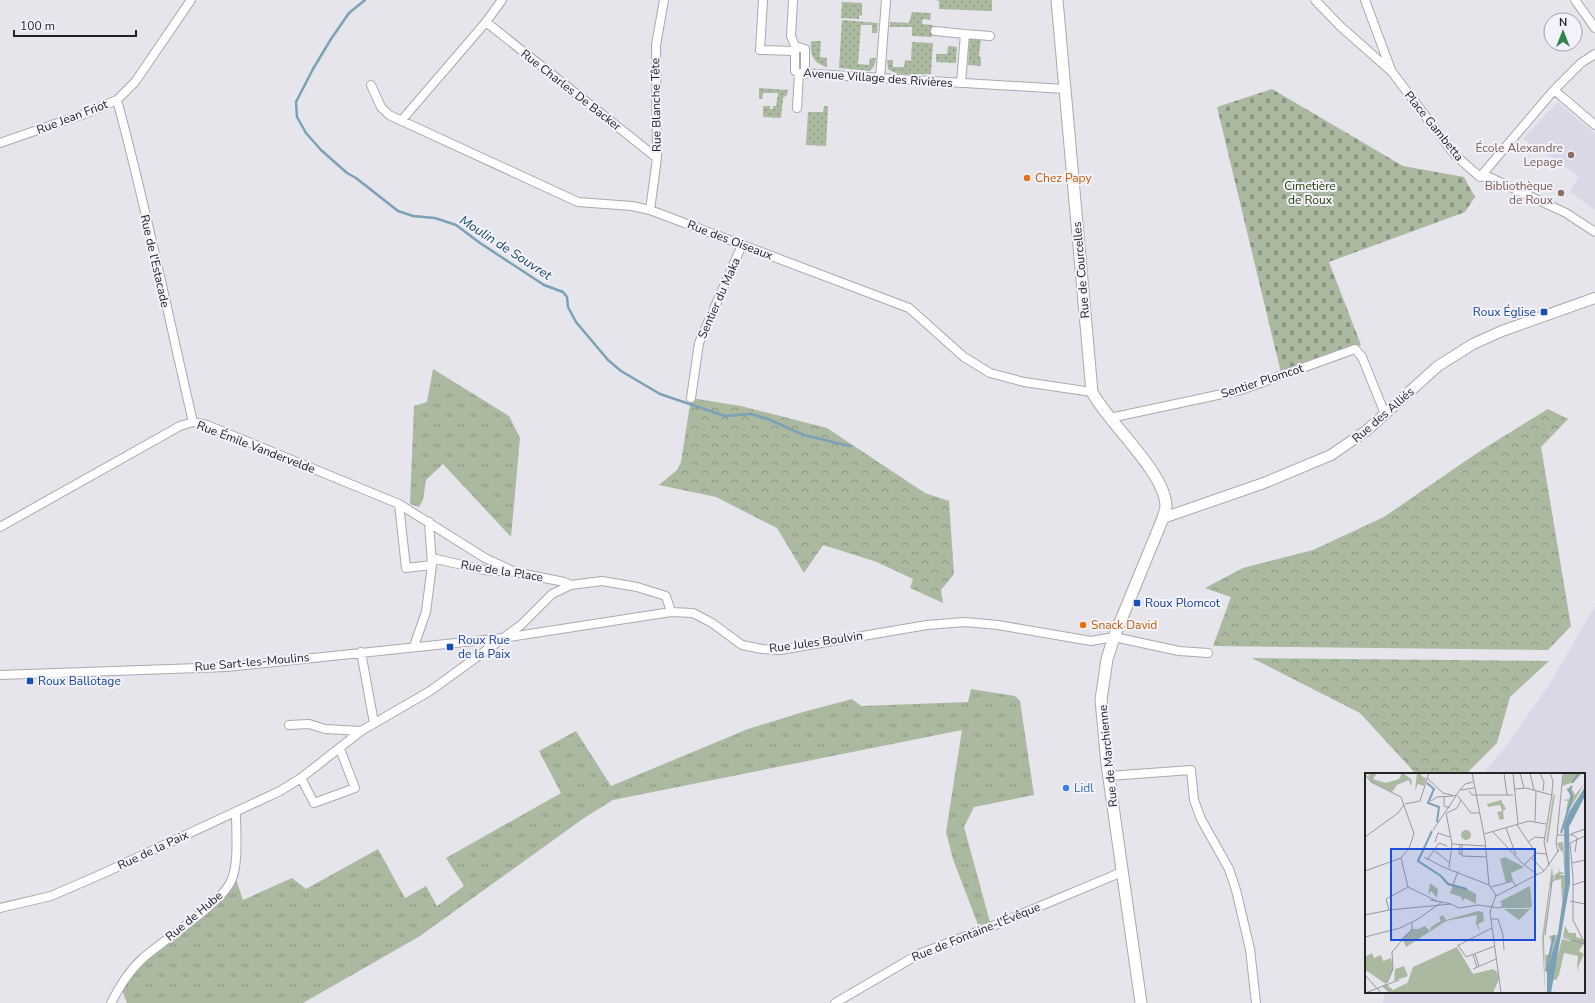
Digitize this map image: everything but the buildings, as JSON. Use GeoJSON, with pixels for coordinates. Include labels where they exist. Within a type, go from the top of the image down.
{"type":"FeatureCollection","features":[{"type":"Feature","properties":{"kind":"main road","name":"Rue de Courcelles"},"geometry":{"type":"LineString","coordinates":[[1056,0],[1092,392],[1100,407],[1159,483],[1166,505],[1163,518]]}},
{"type":"Feature","properties":{"kind":"main road","name":"Rue de Marchienne"},"geometry":{"type":"LineString","coordinates":[[1141,1003],[1109,776],[1101,700],[1107,659],[1114,637],[1163,518]]}},
{"type":"Feature","properties":{"kind":"street","name":"Rue Jean Friot"},"geometry":{"type":"LineString","coordinates":[[0,143],[84,114],[117,100],[135,82],[191,0]]}},
{"type":"Feature","properties":{"kind":"street"},"geometry":{"type":"LineString","coordinates":[[401,121],[486,22],[502,0]]}},
{"type":"Feature","properties":{"kind":"street","name":"Rue Blanche Tête"},"geometry":{"type":"LineString","coordinates":[[650,210],[657,158],[656,45],[664,0]]}},
{"type":"Feature","properties":{"kind":"street"},"geometry":{"type":"LineString","coordinates":[[763,0],[760,50],[805,49],[800,73],[797,108]]}},
{"type":"Feature","properties":{"kind":"street"},"geometry":{"type":"LineString","coordinates":[[793,0],[791,36],[794,49]]}},
{"type":"Feature","properties":{"kind":"street"},"geometry":{"type":"LineString","coordinates":[[880,78],[886,0]]}},
{"type":"Feature","properties":{"kind":"street","name":"Place Gambetta"},"geometry":{"type":"LineString","coordinates":[[1315,0],[1392,72],[1455,155],[1480,177]]}},
{"type":"Feature","properties":{"kind":"street"},"geometry":{"type":"LineString","coordinates":[[1575,0],[1595,28]]}},
{"type":"Feature","properties":{"kind":"street","name":"Place Gambetta"},"geometry":{"type":"LineString","coordinates":[[1365,1],[1392,72]]}},
{"type":"Feature","properties":{"kind":"street","name":"Rue Charles De Backer"},"geometry":{"type":"LineString","coordinates":[[486,22],[657,158]]}},
{"type":"Feature","properties":{"kind":"street"},"geometry":{"type":"LineString","coordinates":[[935,31],[990,36]]}},
{"type":"Feature","properties":{"kind":"street","name":"Avenue Village des Rivières"},"geometry":{"type":"LineString","coordinates":[[961,83],[965,34]]}},
{"type":"Feature","properties":{"kind":"street"},"geometry":{"type":"LineString","coordinates":[[1480,177],[1554,90],[1581,63],[1595,54]]}},
{"type":"Feature","properties":{"kind":"street","name":"Avenue Village des Rivières"},"geometry":{"type":"LineString","coordinates":[[800,73],[1064,89]]}},
{"type":"Feature","properties":{"kind":"street","name":"Rue des Oiseaux"},"geometry":{"type":"LineString","coordinates":[[371,86],[381,107],[389,115],[578,202],[632,206],[650,210],[909,308],[964,357],[990,373],[1024,382],[1092,392]]}},
{"type":"Feature","properties":{"kind":"street"},"geometry":{"type":"LineString","coordinates":[[1554,90],[1595,125]]}},
{"type":"Feature","properties":{"kind":"street","name":"Rue de l'Estacade"},"geometry":{"type":"LineString","coordinates":[[117,100],[135,166],[145,216],[193,422]]}},
{"type":"Feature","properties":{"kind":"street"},"geometry":{"type":"LineString","coordinates":[[1480,177],[1487,176],[1566,212],[1595,232]]}},
{"type":"Feature","properties":{"kind":"street","name":"Sentier du Maka"},"geometry":{"type":"LineString","coordinates":[[691,398],[699,343],[742,245]]}},
{"type":"Feature","properties":{"kind":"street","name":"Rue des Alliés"},"geometry":{"type":"LineString","coordinates":[[1163,518],[1229,495],[1331,455],[1355,440],[1438,366],[1473,344],[1502,331],[1595,298]]}},
{"type":"Feature","properties":{"kind":"street","name":"Sentier Plomcot"},"geometry":{"type":"LineString","coordinates":[[1110,418],[1241,390],[1355,349],[1362,357],[1385,414]]}},
{"type":"Feature","properties":{"kind":"street","name":"Rue Émile Vandervelde"},"geometry":{"type":"LineString","coordinates":[[0,527],[180,426],[193,422],[207,426],[399,504],[484,558],[515,572]]}},
{"type":"Feature","properties":{"kind":"street","name":"Rue de la Place"},"geometry":{"type":"LineString","coordinates":[[399,504],[406,568],[432,562],[484,570],[515,572],[564,582],[571,586]]}},
{"type":"Feature","properties":{"kind":"street"},"geometry":{"type":"LineString","coordinates":[[414,646],[426,612],[432,562],[429,522]]}},
{"type":"Feature","properties":{"kind":"street"},"geometry":{"type":"LineString","coordinates":[[571,586],[602,581],[637,587],[666,596],[671,612]]}},
{"type":"Feature","properties":{"kind":"street","name":"Rue de la Paix"},"geometry":{"type":"LineString","coordinates":[[0,908],[51,896],[280,791],[301,778],[340,749],[361,731],[430,692],[521,625],[552,594],[571,586]]}},
{"type":"Feature","properties":{"kind":"street","name":"Rue Jules Boulvin"},"geometry":{"type":"LineString","coordinates":[[503,638],[671,612],[693,613],[712,623],[742,645],[762,649],[780,650],[927,625],[965,622],[998,625],[1092,641],[1114,637]]}},
{"type":"Feature","properties":{"kind":"street"},"geometry":{"type":"LineString","coordinates":[[1114,637],[1179,651],[1208,653]]}},
{"type":"Feature","properties":{"kind":"street","name":"Rue Sart-les-Moulins"},"geometry":{"type":"LineString","coordinates":[[0,675],[227,667],[414,646],[503,638]]}},
{"type":"Feature","properties":{"kind":"street"},"geometry":{"type":"LineString","coordinates":[[361,652],[374,723]]}},
{"type":"Feature","properties":{"kind":"street"},"geometry":{"type":"LineString","coordinates":[[289,725],[309,724],[325,729],[361,731]]}},
{"type":"Feature","properties":{"kind":"street"},"geometry":{"type":"LineString","coordinates":[[301,778],[314,803],[355,788],[340,749]]}},
{"type":"Feature","properties":{"kind":"street"},"geometry":{"type":"LineString","coordinates":[[1109,776],[1191,770],[1194,800],[1200,819],[1229,869],[1236,890],[1250,949],[1256,1003]]}},
{"type":"Feature","properties":{"kind":"street","name":"Rue de Hube"},"geometry":{"type":"LineString","coordinates":[[110,1003],[125,976],[142,959],[217,899],[231,883],[235,865],[236,812]]}},
{"type":"Feature","properties":{"kind":"street","name":"Rue de Fontaine-l'Évêque"},"geometry":{"type":"LineString","coordinates":[[835,1003],[919,954],[995,925],[1122,872]]}},
{"type":"Feature","properties":{"kind":"shaded area","name":"École Alexandre Lepage"},"geometry":{"type":"Polygon","coordinates":[[[1558,102],[1595,134],[1595,210],[1570,192],[1579,176],[1523,139],[1558,102]]]}},
{"type":"Feature","properties":{"kind":"shaded area"},"geometry":{"type":"Polygon","coordinates":[[[1595,606],[1595,1003],[1383,1003],[1385,993],[1585,993],[1585,773],[1483,773],[1504,749],[1549,685],[1595,606]]]}},
{"type":"Feature","properties":{"kind":"green space"},"geometry":{"type":"Polygon","coordinates":[[[935,0],[992,0],[992,11],[939,9],[939,1],[935,0]]]}},
{"type":"Feature","properties":{"kind":"green space"},"geometry":{"type":"Polygon","coordinates":[[[842,2],[862,3],[862,15],[859,16],[859,19],[841,18],[842,2]]]}},
{"type":"Feature","properties":{"kind":"green space"},"geometry":{"type":"Polygon","coordinates":[[[912,12],[931,13],[930,20],[923,19],[922,24],[933,25],[932,37],[912,36],[912,27],[890,27],[890,22],[909,23],[912,12]]]}},
{"type":"Feature","properties":{"kind":"green space"},"geometry":{"type":"Polygon","coordinates":[[[842,20],[878,23],[877,33],[872,33],[872,25],[861,25],[858,64],[869,65],[870,58],[876,58],[874,66],[869,71],[839,68],[842,20]]]}},
{"type":"Feature","properties":{"kind":"green space"},"geometry":{"type":"Polygon","coordinates":[[[970,38],[981,38],[979,56],[981,57],[981,66],[968,65],[970,38]]]}},
{"type":"Feature","properties":{"kind":"green space"},"geometry":{"type":"Polygon","coordinates":[[[811,41],[821,41],[820,57],[827,58],[827,67],[818,63],[813,57],[811,41]]]}},
{"type":"Feature","properties":{"kind":"green space"},"geometry":{"type":"Polygon","coordinates":[[[912,42],[933,43],[931,74],[902,74],[892,72],[888,69],[887,60],[893,60],[893,67],[904,67],[905,60],[911,61],[912,42]]]}},
{"type":"Feature","properties":{"kind":"green space"},"geometry":{"type":"Polygon","coordinates":[[[948,46],[957,47],[956,63],[936,62],[936,54],[947,54],[948,46]]]}},
{"type":"Feature","properties":{"kind":"green space"},"geometry":{"type":"Polygon","coordinates":[[[759,88],[788,90],[787,95],[783,98],[781,118],[763,117],[763,106],[770,106],[770,109],[773,109],[773,106],[776,106],[778,93],[763,93],[762,99],[759,99],[759,88]]]}},
{"type":"Feature","properties":{"kind":"green space","name":"Cimetière de Roux"},"geometry":{"type":"Polygon","coordinates":[[[1272,89],[1403,166],[1464,177],[1475,197],[1465,212],[1329,262],[1361,345],[1281,373],[1217,107],[1272,89]]]}},
{"type":"Feature","properties":{"kind":"green space"},"geometry":{"type":"Polygon","coordinates":[[[824,106],[828,106],[826,146],[806,145],[808,112],[823,112],[824,106]]]}},
{"type":"Feature","properties":{"kind":"green space"},"geometry":{"type":"Polygon","coordinates":[[[433,369],[509,416],[520,438],[511,537],[443,464],[426,480],[423,500],[419,507],[410,504],[414,406],[427,402],[433,369]]]}},
{"type":"Feature","properties":{"kind":"green space"},"geometry":{"type":"Polygon","coordinates":[[[691,398],[741,406],[827,428],[925,493],[949,501],[954,574],[941,590],[943,603],[910,588],[913,579],[877,562],[823,545],[804,573],[777,528],[716,497],[659,485],[677,470],[681,462],[691,398]]]}},
{"type":"Feature","properties":{"kind":"green space"},"geometry":{"type":"Polygon","coordinates":[[[1548,409],[1568,419],[1541,447],[1571,626],[1548,650],[1213,646],[1231,597],[1205,588],[1243,568],[1313,550],[1384,517],[1480,451],[1548,409]]]}},
{"type":"Feature","properties":{"kind":"green space"},"geometry":{"type":"Polygon","coordinates":[[[1252,658],[1549,661],[1510,697],[1497,743],[1467,773],[1415,773],[1360,713],[1252,658]]]}},
{"type":"Feature","properties":{"kind":"green space"},"geometry":{"type":"Polygon","coordinates":[[[971,689],[1015,696],[1020,701],[1034,795],[974,807],[964,827],[990,922],[978,925],[953,859],[946,832],[962,730],[613,800],[584,818],[420,936],[303,1003],[127,1003],[121,988],[130,974],[233,887],[236,879],[243,900],[292,878],[306,889],[378,849],[405,898],[426,886],[437,906],[464,886],[446,858],[561,793],[539,751],[576,731],[611,786],[748,729],[803,712],[852,699],[861,706],[968,702],[971,689]]]}},
{"type":"Feature","properties":{"kind":"waterway","name":"Moulin de Souvret"},"geometry":{"type":"LineString","coordinates":[[365,0],[349,13],[331,39],[296,102],[297,117],[306,133],[321,150],[347,173],[356,178],[398,211],[413,216],[435,218],[456,225],[480,243],[544,285],[563,292],[567,297],[568,307],[576,322],[608,360],[621,371],[660,394],[725,416],[751,414],[768,419],[804,435],[850,446]]}},
{"type":"Feature","properties":{"kind":"place","name":"École Alexandre Lepage"},"geometry":{"type":"Point","coordinates":[1571,155]}},
{"type":"Feature","properties":{"kind":"place","name":"Chez Papy"},"geometry":{"type":"Point","coordinates":[1027,178]}},
{"type":"Feature","properties":{"kind":"place","name":"Bibliothèque de Roux"},"geometry":{"type":"Point","coordinates":[1561,193]}},
{"type":"Feature","properties":{"kind":"place","name":"Roux Église"},"geometry":{"type":"Point","coordinates":[1544,312]}},
{"type":"Feature","properties":{"kind":"place","name":"Roux Plomcot"},"geometry":{"type":"Point","coordinates":[1137,603]}},
{"type":"Feature","properties":{"kind":"place","name":"Snack David"},"geometry":{"type":"Point","coordinates":[1083,625]}},
{"type":"Feature","properties":{"kind":"place","name":"Roux Rue de la Paix"},"geometry":{"type":"Point","coordinates":[450,647]}},
{"type":"Feature","properties":{"kind":"place","name":"Roux Ballotage"},"geometry":{"type":"Point","coordinates":[30,681]}},
{"type":"Feature","properties":{"kind":"place","name":"Lidl"},"geometry":{"type":"Point","coordinates":[1066,788]}}]}
